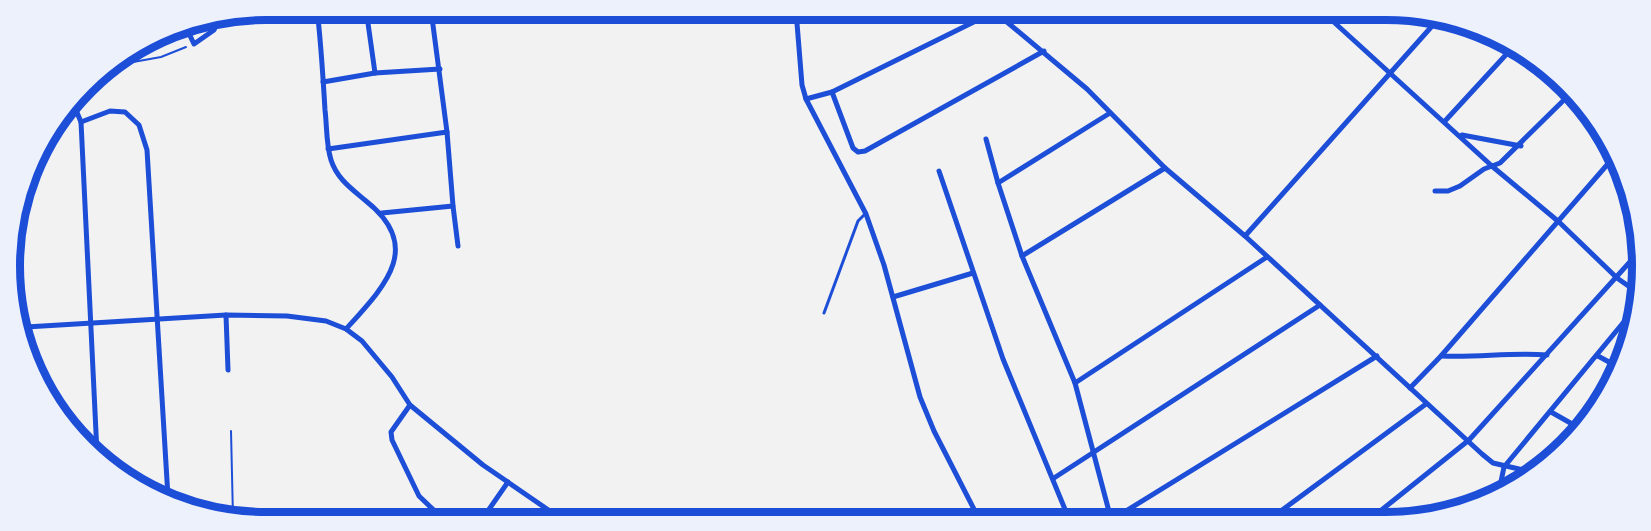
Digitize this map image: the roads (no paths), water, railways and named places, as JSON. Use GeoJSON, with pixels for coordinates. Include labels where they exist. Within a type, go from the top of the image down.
{"type":"FeatureCollection","features":[{"type":"Feature","properties":{"kind":"street"},"geometry":{"type":"LineString","coordinates":[[318,20],[328,149],[332,162],[345,184],[382,213],[395,236],[395,264],[372,301],[346,329]]}},
{"type":"Feature","properties":{"kind":"street"},"geometry":{"type":"LineString","coordinates":[[368,20],[375,73]]}},
{"type":"Feature","properties":{"kind":"street"},"geometry":{"type":"LineString","coordinates":[[433,20],[440,69],[458,246]]}},
{"type":"Feature","properties":{"kind":"street"},"geometry":{"type":"LineString","coordinates":[[797,20],[802,85],[806,99],[866,214],[893,297],[920,397],[934,431],[976,512]]}},
{"type":"Feature","properties":{"kind":"street"},"geometry":{"type":"LineString","coordinates":[[806,99],[832,92],[978,20]]}},
{"type":"Feature","properties":{"kind":"street"},"geometry":{"type":"LineString","coordinates":[[1004,20],[1044,51],[1165,168],[1245,236],[1493,463],[1504,467],[1516,466],[1524,469]]}},
{"type":"Feature","properties":{"kind":"street"},"geometry":{"type":"LineString","coordinates":[[1332,20],[1461,135],[1493,167],[1559,222],[1617,279],[1630,288]]}},
{"type":"Feature","properties":{"kind":"street"},"geometry":{"type":"LineString","coordinates":[[1336,23],[1339,20]]}},
{"type":"Feature","properties":{"kind":"street"},"geometry":{"type":"LineString","coordinates":[[188,32],[194,44],[214,30],[216,24]]}},
{"type":"Feature","properties":{"kind":"street"},"geometry":{"type":"LineString","coordinates":[[1245,236],[1434,24]]}},
{"type":"Feature","properties":{"kind":"street"},"geometry":{"type":"LineString","coordinates":[[832,92],[853,147],[858,152],[865,152],[1044,51]]}},
{"type":"Feature","properties":{"kind":"street"},"geometry":{"type":"LineString","coordinates":[[1444,121],[1508,52]]}},
{"type":"Feature","properties":{"kind":"street"},"geometry":{"type":"LineString","coordinates":[[323,82],[375,73],[440,69]]}},
{"type":"Feature","properties":{"kind":"street"},"geometry":{"type":"LineString","coordinates":[[1435,191],[1448,191],[1460,186],[1484,169],[1493,167],[1521,146],[1566,99]]}},
{"type":"Feature","properties":{"kind":"street"},"geometry":{"type":"LineString","coordinates":[[76,109],[81,122],[96,443]]}},
{"type":"Feature","properties":{"kind":"street"},"geometry":{"type":"LineString","coordinates":[[81,122],[110,111],[125,112],[139,125],[147,150],[168,491]]}},
{"type":"Feature","properties":{"kind":"street"},"geometry":{"type":"LineString","coordinates":[[998,183],[1110,113]]}},
{"type":"Feature","properties":{"kind":"street"},"geometry":{"type":"LineString","coordinates":[[328,149],[447,132]]}},
{"type":"Feature","properties":{"kind":"street"},"geometry":{"type":"LineString","coordinates":[[1461,135],[1521,146]]}},
{"type":"Feature","properties":{"kind":"street"},"geometry":{"type":"LineString","coordinates":[[986,140],[1022,256],[1075,383],[1110,512]]}},
{"type":"Feature","properties":{"kind":"street"},"geometry":{"type":"LineString","coordinates":[[1410,388],[1442,356],[1609,163]]}},
{"type":"Feature","properties":{"kind":"street"},"geometry":{"type":"LineString","coordinates":[[1022,256],[1165,168]]}},
{"type":"Feature","properties":{"kind":"street"},"geometry":{"type":"LineString","coordinates":[[939,171],[1003,359],[1066,512]]}},
{"type":"Feature","properties":{"kind":"street"},"geometry":{"type":"LineString","coordinates":[[382,213],[453,206]]}},
{"type":"Feature","properties":{"kind":"street"},"geometry":{"type":"LineString","coordinates":[[1075,383],[1267,257]]}},
{"type":"Feature","properties":{"kind":"street"},"geometry":{"type":"LineString","coordinates":[[20,260],[25,318]]}},
{"type":"Feature","properties":{"kind":"street"},"geometry":{"type":"LineString","coordinates":[[1379,512],[1469,440],[1632,261]]}},
{"type":"Feature","properties":{"kind":"street"},"geometry":{"type":"LineString","coordinates":[[893,297],[973,273]]}},
{"type":"Feature","properties":{"kind":"street"},"geometry":{"type":"LineString","coordinates":[[1054,478],[1320,305]]}},
{"type":"Feature","properties":{"kind":"street"},"geometry":{"type":"LineString","coordinates":[[226,315],[228,370]]}},
{"type":"Feature","properties":{"kind":"street"},"geometry":{"type":"LineString","coordinates":[[27,327],[158,321],[226,315],[309,318],[346,329],[362,341],[392,377],[410,405],[508,482],[551,512]]}},
{"type":"Feature","properties":{"kind":"street"},"geometry":{"type":"LineString","coordinates":[[1501,483],[1504,467],[1625,322]]}},
{"type":"Feature","properties":{"kind":"street"},"geometry":{"type":"LineString","coordinates":[[1442,356],[1471,357],[1512,352],[1547,355]]}},
{"type":"Feature","properties":{"kind":"street"},"geometry":{"type":"LineString","coordinates":[[1123,512],[1377,356]]}},
{"type":"Feature","properties":{"kind":"street"},"geometry":{"type":"LineString","coordinates":[[1598,356],[1611,363]]}},
{"type":"Feature","properties":{"kind":"street"},"geometry":{"type":"LineString","coordinates":[[1279,512],[1426,404]]}},
{"type":"Feature","properties":{"kind":"street"},"geometry":{"type":"LineString","coordinates":[[410,405],[391,432],[392,440],[419,496],[436,512]]}},
{"type":"Feature","properties":{"kind":"street"},"geometry":{"type":"LineString","coordinates":[[1551,412],[1573,424]]}},
{"type":"Feature","properties":{"kind":"street"},"geometry":{"type":"LineString","coordinates":[[487,512],[508,482]]}},
{"type":"Feature","properties":{"kind":"lane"},"geometry":{"type":"LineString","coordinates":[[824,313],[858,221],[866,214]]}}]}
